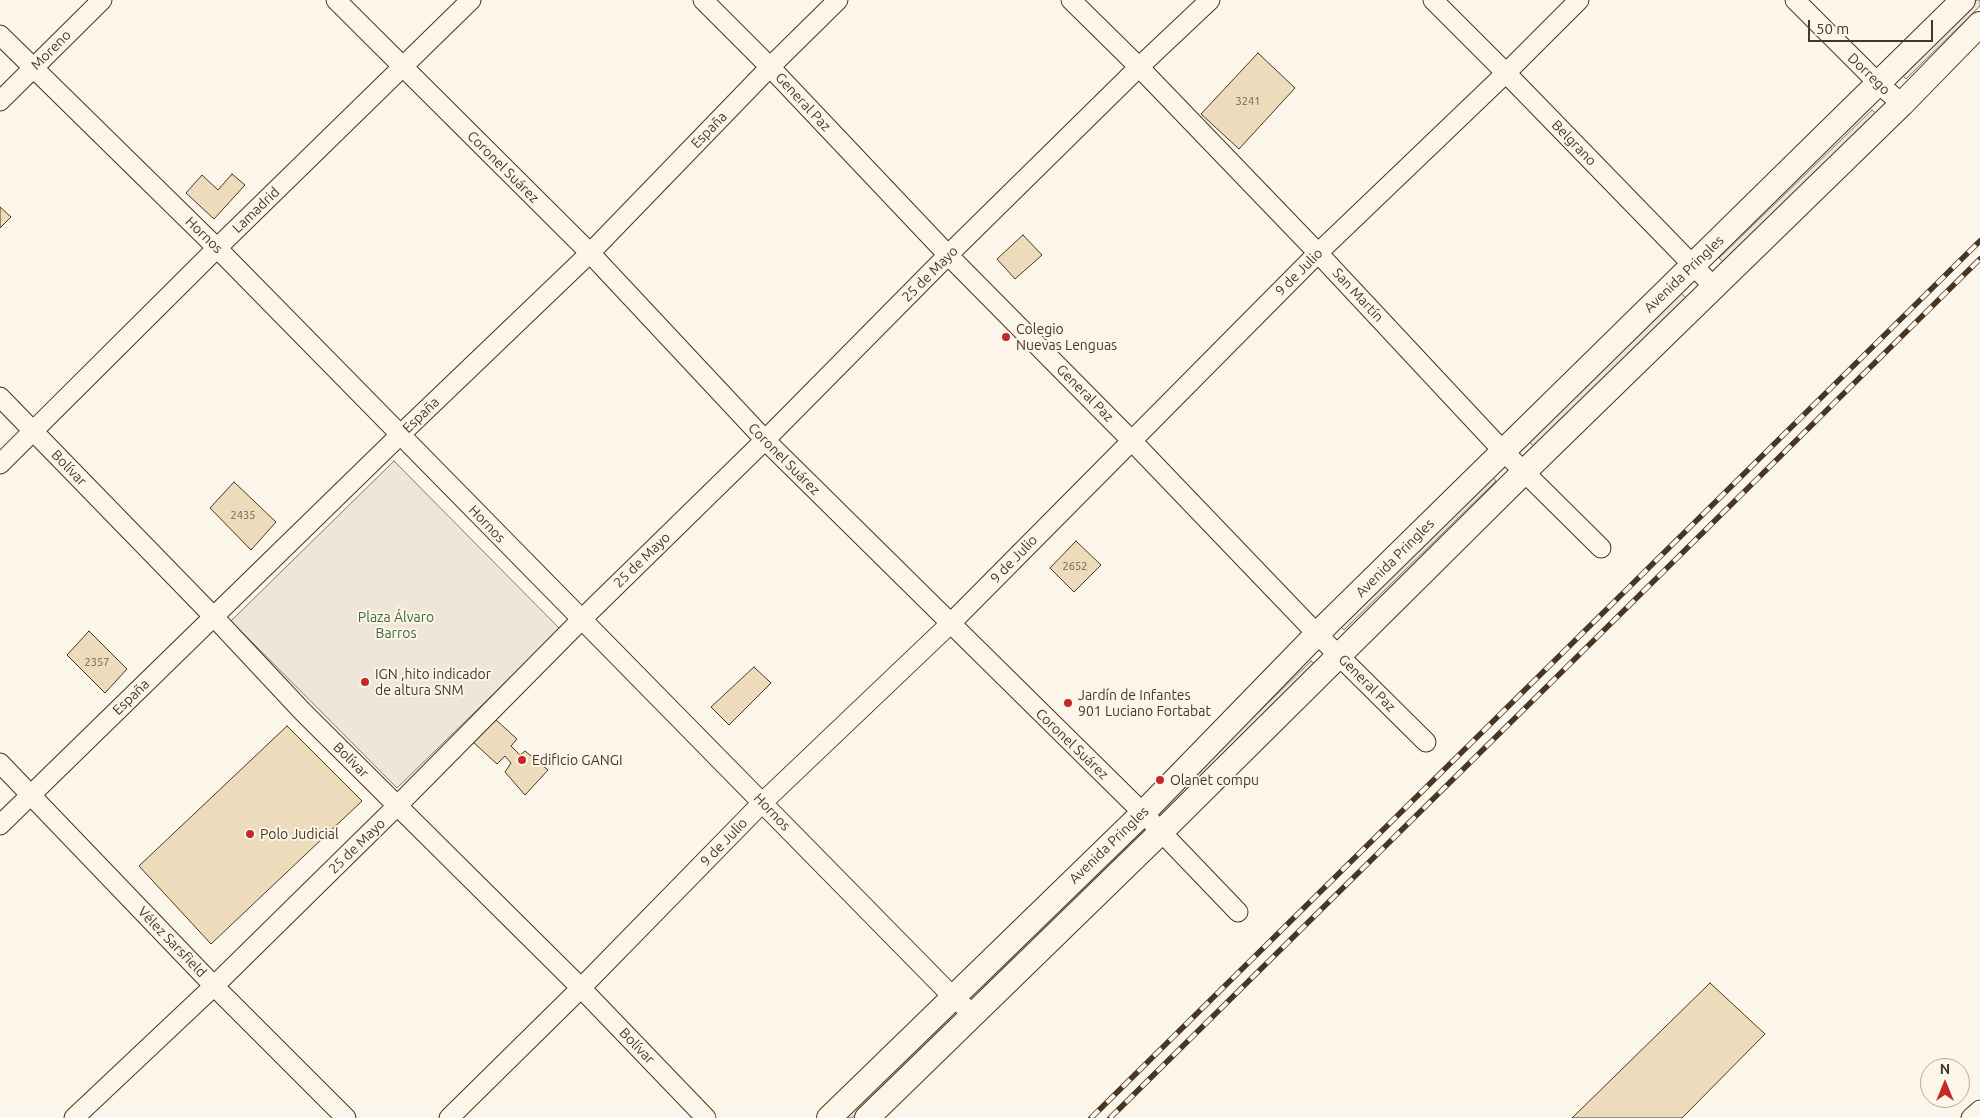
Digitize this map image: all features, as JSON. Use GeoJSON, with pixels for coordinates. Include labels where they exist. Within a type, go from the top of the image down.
{"type":"FeatureCollection","features":[{"type":"Feature","properties":{"kind":"main road","name":"Avenida Pringles"},"geometry":{"type":"LineString","coordinates":[[829,1118],[1143,813],[1317,634],[1963,0]]}},
{"type":"Feature","properties":{"kind":"main road","name":"Avenida Pringles"},"geometry":{"type":"LineString","coordinates":[[867,1118],[1161,832],[1524,472],[1902,104],[1980,24]]}},
{"type":"Feature","properties":{"kind":"street","name":"Moreno"},"geometry":{"type":"LineString","coordinates":[[0,101],[102,0]]}},
{"type":"Feature","properties":{"kind":"street","name":"Coronel Suárez"},"geometry":{"type":"LineString","coordinates":[[336,0],[590,253],[765,440],[1143,813],[1238,912]]}},
{"type":"Feature","properties":{"kind":"street","name":"Lamadrid"},"geometry":{"type":"LineString","coordinates":[[0,464],[217,248],[471,0]]}},
{"type":"Feature","properties":{"kind":"street","name":"General Paz"},"geometry":{"type":"LineString","coordinates":[[703,0],[770,67],[948,255],[1131,440],[1317,634],[1426,742]]}},
{"type":"Feature","properties":{"kind":"street","name":"España"},"geometry":{"type":"LineString","coordinates":[[0,825],[401,434],[590,253],[770,67],[838,0]]}},
{"type":"Feature","properties":{"kind":"street","name":"San Martín"},"geometry":{"type":"LineString","coordinates":[[1071,0],[1139,67],[1318,252],[1503,451],[1601,548]]}},
{"type":"Feature","properties":{"kind":"street","name":"25 de Mayo"},"geometry":{"type":"LineString","coordinates":[[74,1118],[214,986],[398,806],[581,620],[765,440],[948,255],[1139,67],[1210,0]]}},
{"type":"Feature","properties":{"kind":"street","name":"Belgrano"},"geometry":{"type":"LineString","coordinates":[[1433,0],[1714,287]]}},
{"type":"Feature","properties":{"kind":"street","name":"9 de Julio"},"geometry":{"type":"LineString","coordinates":[[449,1118],[581,988],[763,802],[950,624],[1318,252],[1506,73],[1579,0]]}},
{"type":"Feature","properties":{"kind":"street","name":"Dorrego"},"geometry":{"type":"LineString","coordinates":[[1796,0],[1878,84],[1902,104]]}},
{"type":"Feature","properties":{"kind":"street","name":"Hornos"},"geometry":{"type":"LineString","coordinates":[[0,35],[217,248],[581,620],[763,802],[952,997],[973,1014]]}},
{"type":"Feature","properties":{"kind":"street","name":"Bolívar"},"geometry":{"type":"LineString","coordinates":[[0,397],[303,712],[581,988],[706,1118]]}},
{"type":"Feature","properties":{"kind":"street","name":"Vélez Sarsfield"},"geometry":{"type":"LineString","coordinates":[[0,763],[214,986],[346,1118]]}},
{"type":"Feature","properties":{"kind":"street"},"geometry":{"type":"LineString","coordinates":[[1972,1118],[1980,1110]]}},
{"type":"Feature","properties":{"kind":"green space"},"geometry":{"type":"Polygon","coordinates":[[[1977,0],[1980,0],[1980,6],[1906,79],[1901,74],[1977,0]]]}},
{"type":"Feature","properties":{"kind":"green space"},"geometry":{"type":"Polygon","coordinates":[[[1872,110],[1877,114],[1724,263],[1719,258],[1872,110]]]}},
{"type":"Feature","properties":{"kind":"green space"},"geometry":{"type":"Polygon","coordinates":[[[1681,293],[1686,298],[1534,446],[1529,442],[1681,293]]]}},
{"type":"Feature","properties":{"kind":"green space","name":"Plaza Álvaro Barros"},"geometry":{"type":"Polygon","coordinates":[[[394,461],[560,629],[397,788],[231,621],[394,461]]]}},
{"type":"Feature","properties":{"kind":"green space"},"geometry":{"type":"Polygon","coordinates":[[[1492,476],[1496,481],[1344,630],[1339,625],[1492,476]]]}},
{"type":"Feature","properties":{"kind":"green space"},"geometry":{"type":"Polygon","coordinates":[[[1311,661],[1316,665],[1163,814],[1159,809],[1311,661]]]}},
{"type":"Feature","properties":{"kind":"green space"},"geometry":{"type":"Polygon","coordinates":[[[1137,834],[1141,839],[989,988],[984,983],[1137,834]]]}},
{"type":"Feature","properties":{"kind":"green space"},"geometry":{"type":"Polygon","coordinates":[[[946,1018],[951,1022],[852,1118],[843,1118],[946,1018]]]}},
{"type":"Feature","properties":{"kind":"building"},"geometry":{"type":"Polygon","coordinates":[[[1258,53],[1295,88],[1239,149],[1201,114],[1258,53]]]}},
{"type":"Feature","properties":{"kind":"building"},"geometry":{"type":"Polygon","coordinates":[[[232,174],[245,185],[214,219],[186,193],[202,175],[218,190],[232,174]]]}},
{"type":"Feature","properties":{"kind":"building"},"geometry":{"type":"Polygon","coordinates":[[[0,207],[11,217],[0,228],[0,207]]]}},
{"type":"Feature","properties":{"kind":"building"},"geometry":{"type":"Polygon","coordinates":[[[1023,235],[1042,255],[1015,279],[997,259],[1023,235]]]}},
{"type":"Feature","properties":{"kind":"building"},"geometry":{"type":"Polygon","coordinates":[[[234,482],[276,522],[251,550],[210,508],[234,482]]]}},
{"type":"Feature","properties":{"kind":"building"},"geometry":{"type":"Polygon","coordinates":[[[1076,541],[1101,565],[1074,592],[1050,568],[1076,541]]]}},
{"type":"Feature","properties":{"kind":"building"},"geometry":{"type":"Polygon","coordinates":[[[89,631],[127,669],[105,693],[67,655],[89,631]]]}},
{"type":"Feature","properties":{"kind":"building"},"geometry":{"type":"Polygon","coordinates":[[[754,667],[771,683],[729,725],[711,707],[754,667]]]}},
{"type":"Feature","properties":{"kind":"building","name":"Edificio GANGI"},"geometry":{"type":"Polygon","coordinates":[[[495,719],[517,739],[511,746],[520,755],[525,751],[548,770],[525,795],[505,772],[511,763],[505,756],[497,764],[473,742],[495,719]]]}},
{"type":"Feature","properties":{"kind":"building","name":"Polo Judicial"},"geometry":{"type":"Polygon","coordinates":[[[287,726],[362,801],[211,944],[139,866],[287,726]]]}},
{"type":"Feature","properties":{"kind":"building"},"geometry":{"type":"Polygon","coordinates":[[[1710,983],[1765,1034],[1682,1118],[1572,1118],[1710,983]]]}},
{"type":"Feature","properties":{"kind":"railway"},"geometry":{"type":"LineString","coordinates":[[1091,1118],[1980,241]]}},
{"type":"Feature","properties":{"kind":"railway"},"geometry":{"type":"LineString","coordinates":[[1110,1118],[1980,259]]}},
{"type":"Feature","properties":{"kind":"place","name":"Colegio Nuevas Lenguas"},"geometry":{"type":"Point","coordinates":[1006,337]}},
{"type":"Feature","properties":{"kind":"place","name":"IGN ,hito indicador de altura SNM"},"geometry":{"type":"Point","coordinates":[365,682]}},
{"type":"Feature","properties":{"kind":"place","name":"Jardín de Infantes 901 Luciano Fortabat"},"geometry":{"type":"Point","coordinates":[1068,703]}},
{"type":"Feature","properties":{"kind":"place","name":"Edificio GANGI"},"geometry":{"type":"Point","coordinates":[522,760]}},
{"type":"Feature","properties":{"kind":"place","name":"Olanet compu"},"geometry":{"type":"Point","coordinates":[1160,780]}},
{"type":"Feature","properties":{"kind":"place","name":"Polo Judicial"},"geometry":{"type":"Point","coordinates":[250,834]}}]}
